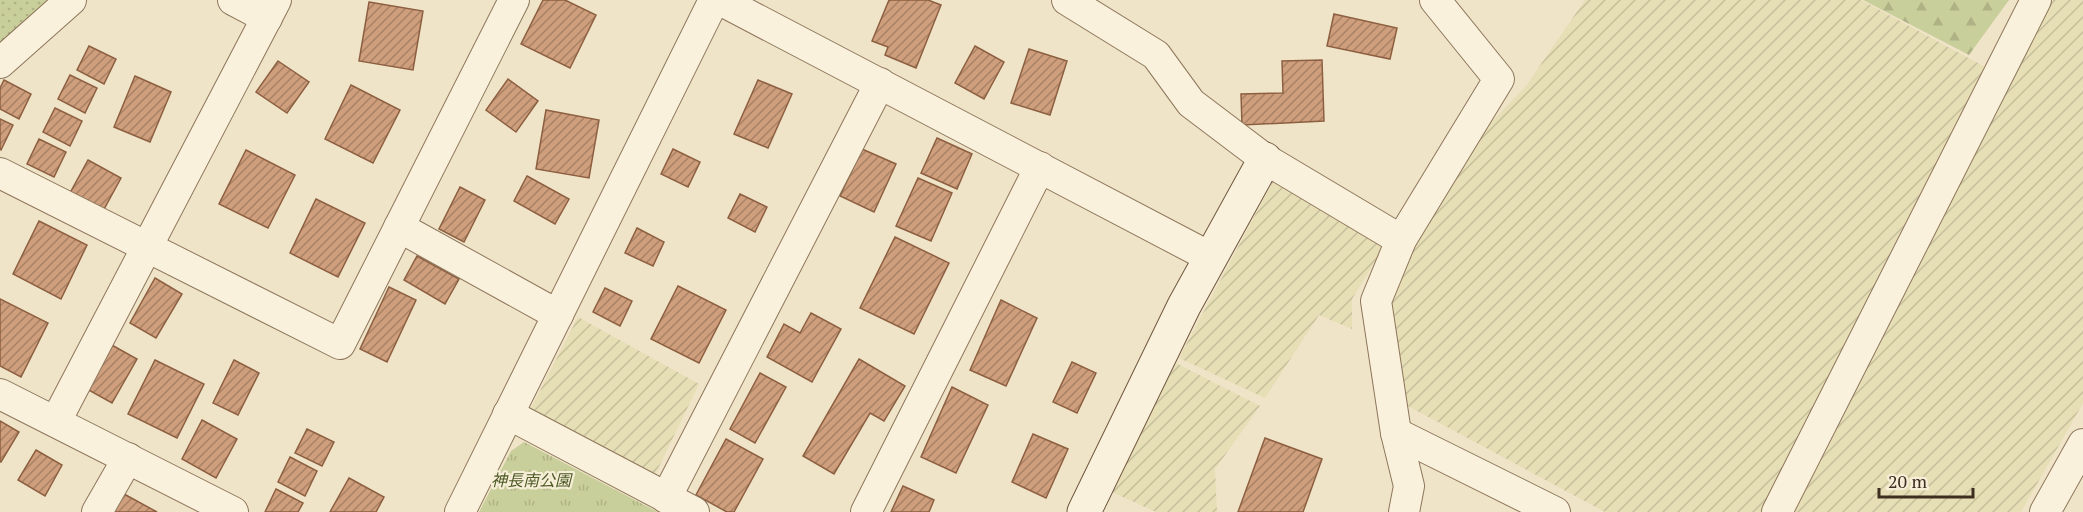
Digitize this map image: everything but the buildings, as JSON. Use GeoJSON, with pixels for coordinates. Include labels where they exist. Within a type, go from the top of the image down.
{"type":"FeatureCollection","features":[{"type":"Feature","properties":{"kind":"street"},"geometry":{"type":"LineString","coordinates":[[0,63],[71,0]]}},
{"type":"Feature","properties":{"kind":"street"},"geometry":{"type":"LineString","coordinates":[[56,421],[272,9],[233,0]]}},
{"type":"Feature","properties":{"kind":"street"},"geometry":{"type":"LineString","coordinates":[[0,173],[340,344],[514,0]]}},
{"type":"Feature","properties":{"kind":"street"},"geometry":{"type":"LineString","coordinates":[[460,512],[714,0]]}},
{"type":"Feature","properties":{"kind":"street"},"geometry":{"type":"LineString","coordinates":[[720,0],[1210,257]]}},
{"type":"Feature","properties":{"kind":"street"},"geometry":{"type":"LineString","coordinates":[[1067,0],[1156,55],[1191,103],[1265,159],[1401,240]]}},
{"type":"Feature","properties":{"kind":"street"},"geometry":{"type":"LineString","coordinates":[[1404,512],[1409,486],[1396,433],[1376,301],[1401,240],[1499,79],[1435,0]]}},
{"type":"Feature","properties":{"kind":"street"},"geometry":{"type":"LineString","coordinates":[[1777,512],[2036,0]]}},
{"type":"Feature","properties":{"kind":"street"},"geometry":{"type":"LineString","coordinates":[[666,498],[880,83]]}},
{"type":"Feature","properties":{"kind":"street"},"geometry":{"type":"LineString","coordinates":[[1084,512],[1210,257],[1265,159]]}},
{"type":"Feature","properties":{"kind":"street"},"geometry":{"type":"LineString","coordinates":[[866,512],[1040,167]]}},
{"type":"Feature","properties":{"kind":"street"},"geometry":{"type":"LineString","coordinates":[[399,227],[558,315]]}},
{"type":"Feature","properties":{"kind":"street"},"geometry":{"type":"LineString","coordinates":[[0,394],[233,512]]}},
{"type":"Feature","properties":{"kind":"street"},"geometry":{"type":"LineString","coordinates":[[508,414],[694,512]]}},
{"type":"Feature","properties":{"kind":"street"},"geometry":{"type":"LineString","coordinates":[[1396,433],[1555,512]]}},
{"type":"Feature","properties":{"kind":"street"},"geometry":{"type":"LineString","coordinates":[[2045,512],[2083,444]]}},
{"type":"Feature","properties":{"kind":"street"},"geometry":{"type":"LineString","coordinates":[[97,512],[128,458]]}},
{"type":"Feature","properties":{"kind":"shaded area"},"geometry":{"type":"Polygon","coordinates":[[[1585,0],[1861,0],[2000,75],[2043,0],[2083,0],[2083,403],[2021,512],[1605,512],[1391,397],[1383,284],[1443,172],[1526,86],[1585,0]]]}},
{"type":"Feature","properties":{"kind":"shaded area"},"geometry":{"type":"Polygon","coordinates":[[[1280,168],[1392,234],[1352,299],[1352,329],[1319,315],[1265,398],[1179,358],[1280,168]]]}},
{"type":"Feature","properties":{"kind":"shaded area"},"geometry":{"type":"Polygon","coordinates":[[[578,317],[699,384],[655,475],[530,410],[578,317]]]}},
{"type":"Feature","properties":{"kind":"shaded area"},"geometry":{"type":"Polygon","coordinates":[[[1176,363],[1260,406],[1215,469],[1217,512],[1156,512],[1112,492],[1176,363]]]}},
{"type":"Feature","properties":{"kind":"green space"},"geometry":{"type":"Polygon","coordinates":[[[0,0],[50,0],[0,48],[0,0]]]}},
{"type":"Feature","properties":{"kind":"green space"},"geometry":{"type":"Polygon","coordinates":[[[1863,0],[2009,0],[1969,55],[1863,0]]]}},
{"type":"Feature","properties":{"kind":"green space","name":"神長南公園"},"geometry":{"type":"Polygon","coordinates":[[[524,442],[658,512],[479,512],[511,451],[524,442]]]}}]}
